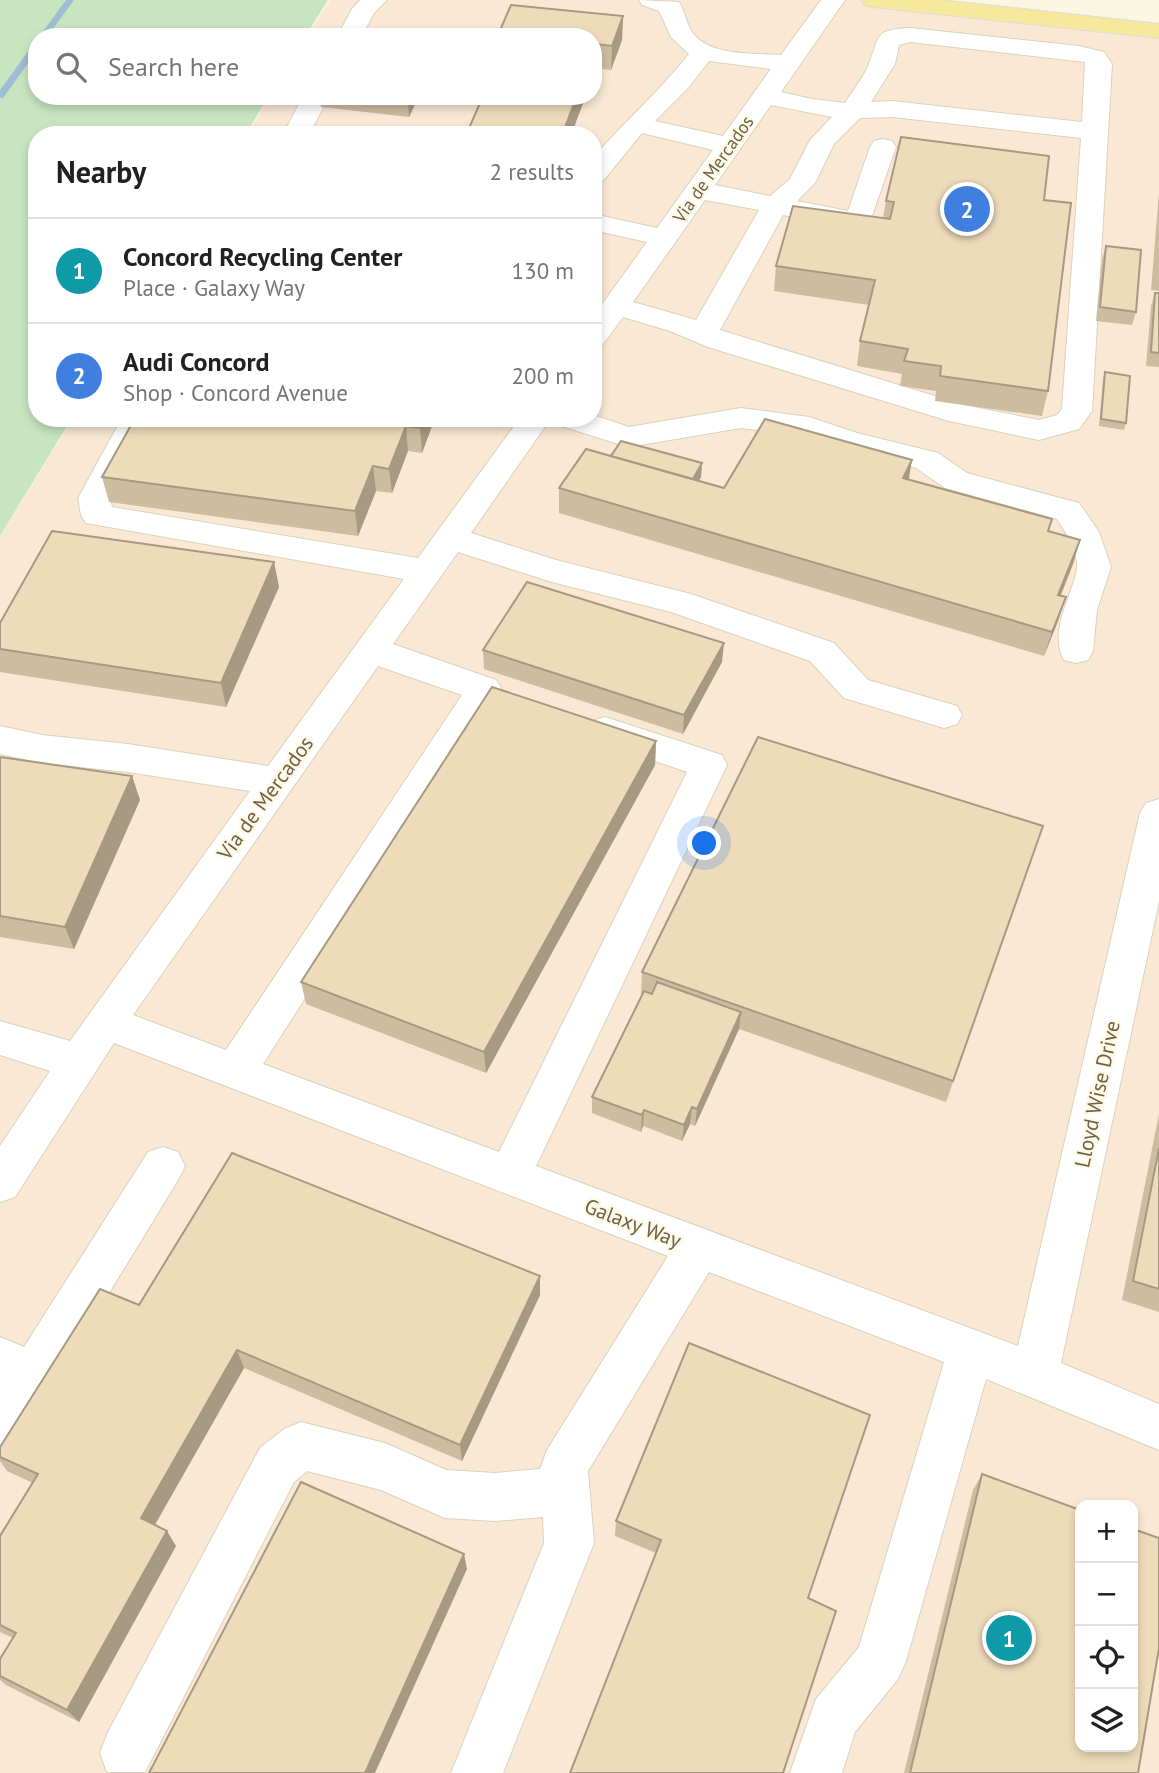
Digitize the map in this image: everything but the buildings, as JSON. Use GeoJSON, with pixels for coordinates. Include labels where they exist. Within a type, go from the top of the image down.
{"type":"FeatureCollection","features":[{"type":"Feature","properties":{"kind":"main road"},"geometry":{"type":"LineString","coordinates":[[873,0],[1159,31]]}},
{"type":"Feature","properties":{"kind":"street"},"geometry":{"type":"LineString","coordinates":[[354,28],[364,9],[375,0]]}},
{"type":"Feature","properties":{"kind":"street"},"geometry":{"type":"LineString","coordinates":[[651,0],[670,7],[680,32],[692,46],[704,51],[789,64]]}},
{"type":"Feature","properties":{"kind":"street","name":"Via de Mercados"},"geometry":{"type":"LineString","coordinates":[[602,317],[610,299],[664,238],[833,0]]}},
{"type":"Feature","properties":{"kind":"street"},"geometry":{"type":"LineString","coordinates":[[610,299],[691,326],[718,341],[960,414],[1039,430],[1068,422],[1077,411],[1099,64],[1094,57],[1079,53],[910,35],[894,36],[887,43],[882,64],[853,111],[823,140],[801,183],[774,207],[704,333]]}},
{"type":"Feature","properties":{"kind":"street"},"geometry":{"type":"LineString","coordinates":[[602,164],[636,124],[679,83],[704,51]]}},
{"type":"Feature","properties":{"kind":"street"},"geometry":{"type":"LineString","coordinates":[[765,96],[812,107],[853,111],[892,109],[1093,131]]}},
{"type":"Feature","properties":{"kind":"street"},"geometry":{"type":"LineString","coordinates":[[301,126],[311,105]]}},
{"type":"Feature","properties":{"kind":"street"},"geometry":{"type":"LineString","coordinates":[[636,124],[730,146]]}},
{"type":"Feature","properties":{"kind":"street"},"geometry":{"type":"LineString","coordinates":[[698,190],[774,207],[858,221],[883,147]]}},
{"type":"Feature","properties":{"kind":"street"},"geometry":{"type":"LineString","coordinates":[[602,224],[664,238]]}},
{"type":"Feature","properties":{"kind":"street"},"geometry":{"type":"LineString","coordinates":[[597,427],[628,437],[741,418],[809,427],[849,441],[927,460],[956,481],[1068,512],[1083,532],[1094,567],[1080,611],[1076,651]]}},
{"type":"Feature","properties":{"kind":"street"},"geometry":{"type":"LineString","coordinates":[[133,427],[94,498],[97,515],[427,571]]}},
{"type":"Feature","properties":{"kind":"street","name":"Via de Mercados"},"geometry":{"type":"LineString","coordinates":[[0,1183],[105,1022],[529,427]]}},
{"type":"Feature","properties":{"kind":"street"},"geometry":{"type":"LineString","coordinates":[[449,538],[552,570],[679,602],[822,652],[856,689],[944,715]]}},
{"type":"Feature","properties":{"kind":"street"},"geometry":{"type":"LineString","coordinates":[[234,1073],[497,693],[371,650]]}},
{"type":"Feature","properties":{"kind":"street"},"geometry":{"type":"LineString","coordinates":[[509,1176],[709,765],[577,720]]}},
{"type":"Feature","properties":{"kind":"street"},"geometry":{"type":"LineString","coordinates":[[0,740],[42,749],[128,758],[277,781]]}},
{"type":"Feature","properties":{"kind":"street","name":"Lloyd Wise Drive"},"geometry":{"type":"LineString","coordinates":[[1035,1375],[1154,863],[1159,813]]}},
{"type":"Feature","properties":{"kind":"street","name":"Galaxy Way"},"geometry":{"type":"LineString","coordinates":[[105,1022],[971,1350],[1159,1427]]}},
{"type":"Feature","properties":{"kind":"street"},"geometry":{"type":"LineString","coordinates":[[0,1038],[79,1062]]}},
{"type":"Feature","properties":{"kind":"street"},"geometry":{"type":"LineString","coordinates":[[0,1427],[17,1367],[163,1166]]}},
{"type":"Feature","properties":{"kind":"street"},"geometry":{"type":"LineString","coordinates":[[477,1773],[569,1543],[564,1467],[641,1338],[699,1248]]}},
{"type":"Feature","properties":{"kind":"street"},"geometry":{"type":"LineString","coordinates":[[816,1773],[834,1717],[880,1661],[971,1350]]}},
{"type":"Feature","properties":{"kind":"street"},"geometry":{"type":"LineString","coordinates":[[126,1753],[277,1465],[301,1446],[385,1466],[445,1494],[495,1497],[566,1491]]}},
{"type":"Feature","properties":{"kind":"shaded area"},"geometry":{"type":"Polygon","coordinates":[[[330,0],[873,0],[1159,31],[1159,1773],[0,1773],[0,537],[67,427],[602,427],[602,126],[253,126],[265,105],[602,105],[602,28],[313,28],[330,0]]]}},
{"type":"Feature","properties":{"kind":"green space"},"geometry":{"type":"Polygon","coordinates":[[[0,0],[328,0],[311,28],[28,28],[28,105],[263,105],[251,126],[28,126],[28,427],[67,427],[0,536],[0,0]]]}},
{"type":"Feature","properties":{"kind":"waterway"},"geometry":{"type":"LineString","coordinates":[[50,28],[70,0]]}},
{"type":"Feature","properties":{"kind":"waterway"},"geometry":{"type":"LineString","coordinates":[[0,96],[28,57]]}},
{"type":"Feature","properties":{"kind":"place","name":"Audi Concord"},"geometry":{"type":"Point","coordinates":[967,209]}},
{"type":"Feature","properties":{"kind":"place","name":"Concord Recycling Center"},"geometry":{"type":"Point","coordinates":[1009,1638]}}]}
